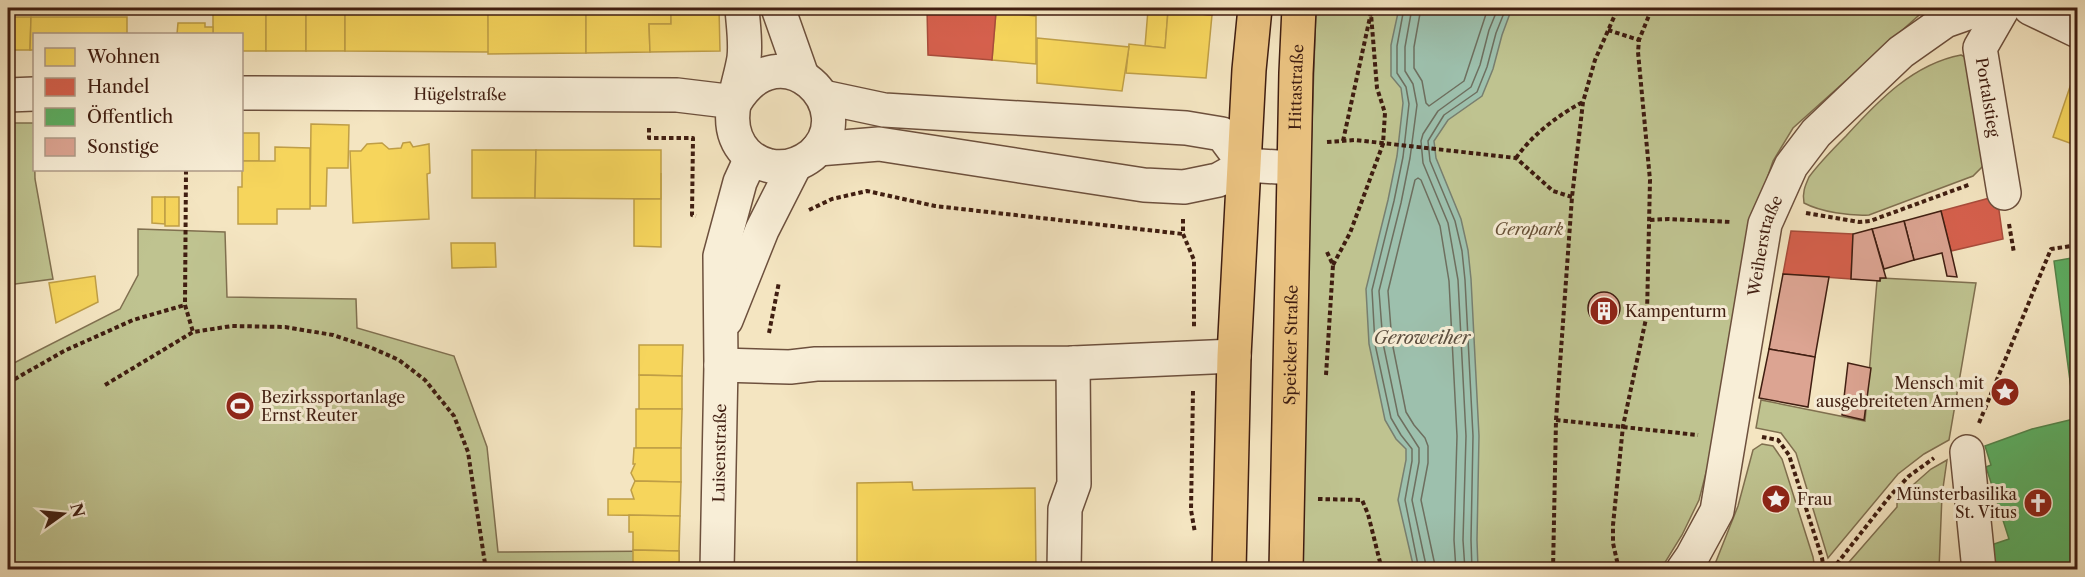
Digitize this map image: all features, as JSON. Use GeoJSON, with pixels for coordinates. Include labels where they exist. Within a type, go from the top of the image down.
{"type":"FeatureCollection","features":[{"type":"Feature","properties":{"kind":"main road"},"geometry":{"type":"LineString","coordinates":[[1229,570],[1234,356],[1249,70],[1255,8]]}},
{"type":"Feature","properties":{"kind":"main road","name":"Hittastraße"},"geometry":{"type":"LineString","coordinates":[[1293,168],[1299,8]]}},
{"type":"Feature","properties":{"kind":"main road","name":"Speicker Straße"},"geometry":{"type":"LineString","coordinates":[[1286,570],[1293,168]]}},
{"type":"Feature","properties":{"kind":"street"},"geometry":{"type":"LineString","coordinates":[[742,8],[745,55],[732,117],[733,133],[740,146],[751,158],[765,165],[780,168],[806,157],[879,144],[1144,185],[1184,187],[1218,180],[1245,165],[1293,168]]}},
{"type":"Feature","properties":{"kind":"street"},"geometry":{"type":"LineString","coordinates":[[778,8],[812,87],[828,110],[828,124],[824,138],[806,157]]}},
{"type":"Feature","properties":{"kind":"street","name":"Weiherstraße"},"geometry":{"type":"LineString","coordinates":[[1683,570],[1717,511],[1765,224],[1791,166],[1816,134],[1900,52],[1945,21],[1982,8]]}},
{"type":"Feature","properties":{"kind":"street","name":"Portalstieg"},"geometry":{"type":"LineString","coordinates":[[2002,183],[1980,48],[2003,8]]}},
{"type":"Feature","properties":{"kind":"street"},"geometry":{"type":"LineString","coordinates":[[2030,8],[2078,31]]}},
{"type":"Feature","properties":{"kind":"street"},"geometry":{"type":"LineString","coordinates":[[735,102],[743,88],[756,78],[771,72],[787,71],[812,87],[884,110],[1186,128],[1222,134],[1245,165]]}},
{"type":"Feature","properties":{"kind":"street","name":"Hügelstraße"},"geometry":{"type":"LineString","coordinates":[[243,93],[663,95]]}},
{"type":"Feature","properties":{"kind":"street"},"geometry":{"type":"LineString","coordinates":[[8,94],[33,94]]}},
{"type":"Feature","properties":{"kind":"street"},"geometry":{"type":"LineString","coordinates":[[663,95],[735,102]]}},
{"type":"Feature","properties":{"kind":"street","name":"Luisenstraße"},"geometry":{"type":"LineString","coordinates":[[721,350],[762,230],[806,157]]}},
{"type":"Feature","properties":{"kind":"street","name":"Luisenstraße"},"geometry":{"type":"LineString","coordinates":[[717,570],[721,350],[720,256],[740,182],[751,158]]}},
{"type":"Feature","properties":{"kind":"street"},"geometry":{"type":"LineString","coordinates":[[721,350],[764,366],[1073,363],[1234,356]]}},
{"type":"Feature","properties":{"kind":"street"},"geometry":{"type":"LineString","coordinates":[[1064,570],[1065,509],[1074,484],[1073,363]]}},
{"type":"Feature","properties":{"kind":"street"},"geometry":{"type":"LineString","coordinates":[[1972,442],[1979,570]]}},
{"type":"Feature","properties":{"kind":"path"},"geometry":{"type":"LineString","coordinates":[[1342,141],[1372,8]]}},
{"type":"Feature","properties":{"kind":"path"},"geometry":{"type":"LineString","coordinates":[[1553,570],[1556,420],[1572,197],[1583,102],[1595,60],[1618,8]]}},
{"type":"Feature","properties":{"kind":"path"},"geometry":{"type":"LineString","coordinates":[[1619,570],[1612,525],[1623,426],[1647,314],[1650,180],[1638,52],[1639,40],[1652,8]]}},
{"type":"Feature","properties":{"kind":"path"},"geometry":{"type":"LineString","coordinates":[[1333,265],[1350,233],[1383,144],[1384,113],[1377,88],[1371,14]]}},
{"type":"Feature","properties":{"kind":"path"},"geometry":{"type":"LineString","coordinates":[[1608,30],[1639,40]]}},
{"type":"Feature","properties":{"kind":"path"},"geometry":{"type":"LineString","coordinates":[[663,95],[649,138],[693,138],[692,215],[729,218]]}},
{"type":"Feature","properties":{"kind":"path"},"geometry":{"type":"LineString","coordinates":[[1516,158],[1563,112],[1583,102]]}},
{"type":"Feature","properties":{"kind":"path"},"geometry":{"type":"LineString","coordinates":[[1334,141],[1355,140],[1516,158],[1553,191],[1572,197]]}},
{"type":"Feature","properties":{"kind":"path"},"geometry":{"type":"LineString","coordinates":[[186,171],[185,305],[193,332]]}},
{"type":"Feature","properties":{"kind":"path","name":"Weiherstraße"},"geometry":{"type":"LineString","coordinates":[[1797,211],[1859,222],[2002,183]]}},
{"type":"Feature","properties":{"kind":"path"},"geometry":{"type":"LineString","coordinates":[[801,213],[832,199],[867,191],[935,206],[1183,234]]}},
{"type":"Feature","properties":{"kind":"path"},"geometry":{"type":"LineString","coordinates":[[1650,220],[1765,224]]}},
{"type":"Feature","properties":{"kind":"path"},"geometry":{"type":"LineString","coordinates":[[1972,442],[2051,249],[2078,245]]}},
{"type":"Feature","properties":{"kind":"path"},"geometry":{"type":"LineString","coordinates":[[764,366],[781,272]]}},
{"type":"Feature","properties":{"kind":"path"},"geometry":{"type":"LineString","coordinates":[[8,383],[64,351],[133,320],[185,305]]}},
{"type":"Feature","properties":{"kind":"path"},"geometry":{"type":"LineString","coordinates":[[105,385],[193,332],[232,326],[274,327],[333,335],[399,360],[424,380],[454,417],[468,452],[486,570]]}},
{"type":"Feature","properties":{"kind":"path"},"geometry":{"type":"LineString","coordinates":[[1556,420],[1730,439],[1758,436],[1778,440],[1789,455],[1824,570]]}},
{"type":"Feature","properties":{"kind":"path"},"geometry":{"type":"LineString","coordinates":[[1832,570],[1890,496],[1909,476],[1930,461]]}},
{"type":"Feature","properties":{"kind":"path"},"geometry":{"type":"LineString","coordinates":[[1318,498],[1362,500],[1368,514],[1382,570]]}},
{"type":"Feature","properties":{"kind":"green space","name":"Geropark"},"geometry":{"type":"Polygon","coordinates":[[[1316,8],[1927,8],[1793,128],[1773,161],[1757,208],[1715,438],[1699,500],[1682,535],[1661,569],[1300,570],[1316,8]]]}},
{"type":"Feature","properties":{"kind":"green space"},"geometry":{"type":"Polygon","coordinates":[[[1961,55],[1967,58],[1986,159],[1973,176],[1869,215],[1836,213],[1804,203],[1805,187],[1809,177],[1884,97],[1912,75],[1961,55]]]}},
{"type":"Feature","properties":{"kind":"green space"},"geometry":{"type":"Polygon","coordinates":[[[8,123],[33,123],[33,171],[35,171],[53,279],[8,285],[8,123]]]}},
{"type":"Feature","properties":{"kind":"green space","name":"Bezirkssportanlage Ernst Reuter"},"geometry":{"type":"Polygon","coordinates":[[[138,229],[225,232],[227,297],[356,299],[357,328],[454,356],[487,447],[498,552],[679,551],[679,569],[8,569],[8,366],[120,309],[138,275],[138,229]]]}},
{"type":"Feature","properties":{"kind":"green space"},"geometry":{"type":"Polygon","coordinates":[[[1881,278],[1976,283],[1949,440],[1924,454],[1898,474],[1828,558],[1796,453],[1781,433],[1756,428],[1761,400],[1865,421],[1877,281],[1881,278]]]}},
{"type":"Feature","properties":{"kind":"green space"},"geometry":{"type":"Polygon","coordinates":[[[1762,444],[1773,446],[1782,459],[1815,569],[1713,569],[1738,506],[1753,450],[1762,444]]]}},
{"type":"Feature","properties":{"kind":"green space"},"geometry":{"type":"Polygon","coordinates":[[[1947,460],[1942,495],[1939,569],[1843,569],[1897,507],[1897,499],[1931,469],[1947,460]]]}},
{"type":"Feature","properties":{"kind":"water","name":"Geroweiher"},"geometry":{"type":"Polygon","coordinates":[[[1399,8],[1512,8],[1482,96],[1448,120],[1434,141],[1436,158],[1461,219],[1468,250],[1471,279],[1479,436],[1478,569],[1414,569],[1398,500],[1406,449],[1396,439],[1385,420],[1369,344],[1366,289],[1397,156],[1403,103],[1401,88],[1391,76],[1391,45],[1399,8]]]}},
{"type":"Feature","properties":{"kind":"building: Wohnen"},"geometry":{"type":"Polygon","coordinates":[[[213,8],[266,8],[266,51],[243,51],[243,33],[213,33],[213,8]]]}},
{"type":"Feature","properties":{"kind":"building: Wohnen"},"geometry":{"type":"Polygon","coordinates":[[[287,8],[306,8],[306,51],[266,51],[266,9],[287,10],[287,8]]]}},
{"type":"Feature","properties":{"kind":"building: Wohnen"},"geometry":{"type":"Polygon","coordinates":[[[306,8],[345,8],[345,51],[306,51],[306,8]]]}},
{"type":"Feature","properties":{"kind":"building: Wohnen"},"geometry":{"type":"Polygon","coordinates":[[[345,8],[488,8],[489,52],[345,51],[345,8]]]}},
{"type":"Feature","properties":{"kind":"building: Wohnen"},"geometry":{"type":"Polygon","coordinates":[[[488,8],[586,8],[586,53],[488,54],[488,8]]]}},
{"type":"Feature","properties":{"kind":"building: Wohnen"},"geometry":{"type":"Polygon","coordinates":[[[609,8],[671,8],[671,24],[649,24],[650,52],[586,53],[586,13],[609,13],[609,8]]]}},
{"type":"Feature","properties":{"kind":"building: Wohnen"},"geometry":{"type":"Polygon","coordinates":[[[671,8],[719,8],[720,51],[650,52],[649,24],[671,24],[671,8]]]}},
{"type":"Feature","properties":{"kind":"building: Wohnen"},"geometry":{"type":"Polygon","coordinates":[[[1148,10],[1168,11],[1165,48],[1145,46],[1148,10]]]}},
{"type":"Feature","properties":{"kind":"building: Wohnen"},"geometry":{"type":"Polygon","coordinates":[[[1168,11],[1212,15],[1206,78],[1126,73],[1129,44],[1165,48],[1168,11]]]}},
{"type":"Feature","properties":{"kind":"building: Wohnen"},"geometry":{"type":"Polygon","coordinates":[[[996,12],[1036,16],[1036,64],[992,60],[996,12]]]}},
{"type":"Feature","properties":{"kind":"building: Wohnen"},"geometry":{"type":"Polygon","coordinates":[[[8,17],[31,17],[30,50],[8,50],[8,17]]]}},
{"type":"Feature","properties":{"kind":"building: Wohnen"},"geometry":{"type":"Polygon","coordinates":[[[31,17],[127,17],[127,33],[33,33],[33,50],[30,50],[31,17]]]}},
{"type":"Feature","properties":{"kind":"building: Wohnen"},"geometry":{"type":"Polygon","coordinates":[[[178,23],[205,23],[205,27],[213,27],[213,33],[177,33],[178,23]]]}},
{"type":"Feature","properties":{"kind":"building: Wohnen"},"geometry":{"type":"Polygon","coordinates":[[[1037,38],[1129,47],[1122,91],[1037,83],[1037,38]]]}},
{"type":"Feature","properties":{"kind":"building: Wohnen"},"geometry":{"type":"Polygon","coordinates":[[[2075,72],[2078,73],[2078,146],[2053,137],[2075,72]]]}},
{"type":"Feature","properties":{"kind":"building: Wohnen"},"geometry":{"type":"Polygon","coordinates":[[[311,124],[349,125],[348,168],[327,168],[326,206],[310,206],[311,124]]]}},
{"type":"Feature","properties":{"kind":"building: Wohnen"},"geometry":{"type":"Polygon","coordinates":[[[243,133],[259,133],[259,161],[243,161],[243,133]]]}},
{"type":"Feature","properties":{"kind":"building: Wohnen"},"geometry":{"type":"Polygon","coordinates":[[[410,142],[413,147],[429,144],[430,173],[427,174],[429,219],[353,223],[350,151],[361,151],[367,144],[382,143],[389,149],[401,148],[403,143],[410,142]]]}},
{"type":"Feature","properties":{"kind":"building: Wohnen"},"geometry":{"type":"Polygon","coordinates":[[[275,147],[310,148],[310,209],[277,209],[277,224],[238,224],[238,187],[242,187],[243,161],[275,161],[275,147]]]}},
{"type":"Feature","properties":{"kind":"building: Wohnen"},"geometry":{"type":"Polygon","coordinates":[[[472,150],[536,150],[535,198],[472,198],[472,150]]]}},
{"type":"Feature","properties":{"kind":"building: Wohnen"},"geometry":{"type":"Polygon","coordinates":[[[536,150],[661,150],[661,199],[535,198],[536,150]]]}},
{"type":"Feature","properties":{"kind":"building: Wohnen"},"geometry":{"type":"Polygon","coordinates":[[[152,197],[165,197],[165,224],[152,223],[152,197]]]}},
{"type":"Feature","properties":{"kind":"building: Wohnen"},"geometry":{"type":"Polygon","coordinates":[[[165,197],[179,197],[179,226],[165,226],[165,197]]]}},
{"type":"Feature","properties":{"kind":"building: Wohnen"},"geometry":{"type":"Polygon","coordinates":[[[634,199],[661,199],[661,247],[634,246],[634,199]]]}},
{"type":"Feature","properties":{"kind":"building: Wohnen"},"geometry":{"type":"Polygon","coordinates":[[[451,243],[495,243],[496,267],[452,268],[451,243]]]}},
{"type":"Feature","properties":{"kind":"building: Wohnen"},"geometry":{"type":"Polygon","coordinates":[[[95,276],[98,302],[56,323],[49,283],[95,276]]]}},
{"type":"Feature","properties":{"kind":"building: Wohnen"},"geometry":{"type":"Polygon","coordinates":[[[639,345],[683,345],[682,376],[639,375],[639,345]]]}},
{"type":"Feature","properties":{"kind":"building: Wohnen"},"geometry":{"type":"Polygon","coordinates":[[[639,375],[682,376],[682,409],[639,409],[639,375]]]}},
{"type":"Feature","properties":{"kind":"building: Wohnen"},"geometry":{"type":"Polygon","coordinates":[[[636,409],[682,409],[681,448],[636,448],[636,409]]]}},
{"type":"Feature","properties":{"kind":"building: Wohnen"},"geometry":{"type":"Polygon","coordinates":[[[634,448],[681,448],[681,482],[635,481],[631,473],[635,464],[633,464],[634,448]]]}},
{"type":"Feature","properties":{"kind":"building: Wohnen"},"geometry":{"type":"Polygon","coordinates":[[[635,481],[681,482],[680,516],[608,515],[608,499],[634,499],[631,490],[635,481]]]}},
{"type":"Feature","properties":{"kind":"building: Wohnen"},"geometry":{"type":"Polygon","coordinates":[[[912,482],[913,490],[1035,488],[1036,570],[857,570],[857,483],[912,482]]]}},
{"type":"Feature","properties":{"kind":"building: Wohnen"},"geometry":{"type":"Polygon","coordinates":[[[629,515],[680,516],[679,551],[633,550],[633,532],[629,532],[629,515]]]}},
{"type":"Feature","properties":{"kind":"building: Wohnen"},"geometry":{"type":"Polygon","coordinates":[[[633,550],[679,551],[679,570],[633,570],[633,550]]]}},
{"type":"Feature","properties":{"kind":"building: Wohnen"},"geometry":{"type":"Polygon","coordinates":[[[633,564],[633,570],[557,570],[633,564]]]}},
{"type":"Feature","properties":{"kind":"building: Handel"},"geometry":{"type":"Polygon","coordinates":[[[927,8],[969,8],[969,10],[996,12],[992,60],[928,55],[927,8]]]}},
{"type":"Feature","properties":{"kind":"building: Handel"},"geometry":{"type":"Polygon","coordinates":[[[1159,8],[1213,8],[1212,15],[1159,11],[1159,8]]]}},
{"type":"Feature","properties":{"kind":"building: Handel"},"geometry":{"type":"Polygon","coordinates":[[[1997,196],[2003,239],[1951,251],[1941,211],[1997,196]]]}},
{"type":"Feature","properties":{"kind":"building: Handel"},"geometry":{"type":"Polygon","coordinates":[[[1791,231],[1853,234],[1851,279],[1783,274],[1791,231]]]}},
{"type":"Feature","properties":{"kind":"building: Öffentlich"},"geometry":{"type":"Polygon","coordinates":[[[2078,257],[2078,418],[2075,418],[2054,261],[2078,257]]]}},
{"type":"Feature","properties":{"kind":"building: Öffentlich","name":"Münsterbasilika St. Vitus"},"geometry":{"type":"Polygon","coordinates":[[[2078,418],[2078,570],[1993,570],[1991,545],[2009,539],[1986,467],[1991,465],[1985,446],[2032,429],[2078,418]]]}},
{"type":"Feature","properties":{"kind":"building: Sonstige"},"geometry":{"type":"Polygon","coordinates":[[[1941,211],[1957,277],[1947,276],[1942,253],[1914,260],[1904,221],[1941,211]]]}},
{"type":"Feature","properties":{"kind":"building: Sonstige"},"geometry":{"type":"Polygon","coordinates":[[[1904,221],[1914,260],[1884,269],[1872,229],[1904,221]]]}},
{"type":"Feature","properties":{"kind":"building: Sonstige"},"geometry":{"type":"Polygon","coordinates":[[[1872,229],[1886,278],[1880,278],[1880,281],[1851,279],[1853,234],[1872,229]]]}},
{"type":"Feature","properties":{"kind":"building: Sonstige"},"geometry":{"type":"Polygon","coordinates":[[[1783,274],[1829,277],[1815,357],[1769,349],[1783,274]]]}},
{"type":"Feature","properties":{"kind":"building: Sonstige","name":"Kampenturm"},"geometry":{"type":"Polygon","coordinates":[[[1604,292],[1615,297],[1620,308],[1615,319],[1604,324],[1593,319],[1588,308],[1593,297],[1604,292]]]}},
{"type":"Feature","properties":{"kind":"building: Sonstige"},"geometry":{"type":"Polygon","coordinates":[[[1769,349],[1815,357],[1808,407],[1759,398],[1769,349]]]}},
{"type":"Feature","properties":{"kind":"building: Sonstige"},"geometry":{"type":"Polygon","coordinates":[[[1848,363],[1871,368],[1864,420],[1842,415],[1848,363]]]}},
{"type":"Feature","properties":{"kind":"place","name":"Kampenturm"},"geometry":{"type":"Point","coordinates":[1604,311]}},
{"type":"Feature","properties":{"kind":"place","name":"Mensch mit ausgebreiteten Armen"},"geometry":{"type":"Point","coordinates":[2005,392]}},
{"type":"Feature","properties":{"kind":"place","name":"Bezirkssportanlage Ernst Reuter"},"geometry":{"type":"Point","coordinates":[240,406]}},
{"type":"Feature","properties":{"kind":"place","name":"Frau"},"geometry":{"type":"Point","coordinates":[1776,499]}},
{"type":"Feature","properties":{"kind":"place","name":"Münsterbasilika St. Vitus"},"geometry":{"type":"Point","coordinates":[2038,503]}}]}
